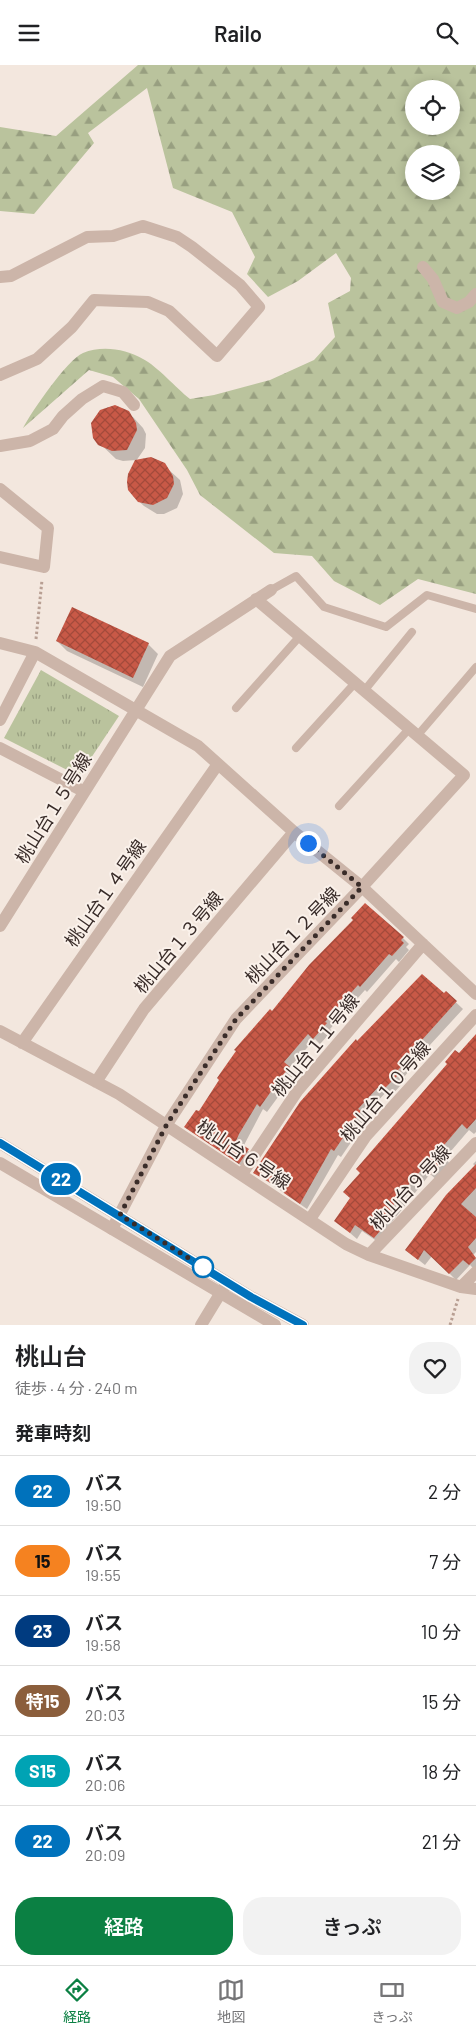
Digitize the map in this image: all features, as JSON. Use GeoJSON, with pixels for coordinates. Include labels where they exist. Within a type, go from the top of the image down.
{"type":"FeatureCollection","features":[{"type":"Feature","properties":{"kind":"street"},"geometry":{"type":"LineString","coordinates":[[0,277],[11,276],[87,237],[112,236],[143,226],[177,237],[192,247],[240,285],[260,307],[217,356],[168,311],[148,303],[94,300],[72,327],[37,359],[0,375]]}},
{"type":"Feature","properties":{"kind":"street"},"geometry":{"type":"LineString","coordinates":[[423,267],[433,279],[443,302],[458,308],[469,302],[476,294]]}},
{"type":"Feature","properties":{"kind":"street"},"geometry":{"type":"LineString","coordinates":[[0,446],[30,441],[53,429],[62,416],[82,399],[102,386],[123,392],[134,405]]}},
{"type":"Feature","properties":{"kind":"street"},"geometry":{"type":"LineString","coordinates":[[0,489],[48,528],[44,567],[0,557]]}},
{"type":"Feature","properties":{"kind":"street","name":"桃山台１５号線"},"geometry":{"type":"LineString","coordinates":[[0,925],[170,655],[270,590]]}},
{"type":"Feature","properties":{"kind":"street"},"geometry":{"type":"LineString","coordinates":[[256,599],[464,775],[362,887],[476,994]]}},
{"type":"Feature","properties":{"kind":"street","name":"桃山台１２号線"},"geometry":{"type":"LineString","coordinates":[[0,643],[35,652],[198,746],[294,832],[362,887],[236,1019],[167,1124],[112,1229]]}},
{"type":"Feature","properties":{"kind":"street"},"geometry":{"type":"LineString","coordinates":[[0,720],[35,652]]}},
{"type":"Feature","properties":{"kind":"street"},"geometry":{"type":"LineString","coordinates":[[0,748],[83,791]]}},
{"type":"Feature","properties":{"kind":"street","name":"桃山台１４号線"},"geometry":{"type":"LineString","coordinates":[[22,1043],[218,764]]}},
{"type":"Feature","properties":{"kind":"street","name":"桃山台１３号線"},"geometry":{"type":"LineString","coordinates":[[96,1081],[144,1009],[294,832]]}},
{"type":"Feature","properties":{"kind":"street","name":"桃山台１１号線"},"geometry":{"type":"LineString","coordinates":[[242,1174],[298,1089],[423,944]]}},
{"type":"Feature","properties":{"kind":"street","name":"桃山台１０号線"},"geometry":{"type":"LineString","coordinates":[[310,1219],[366,1136],[476,1015]]}},
{"type":"Feature","properties":{"kind":"street","name":"桃山台６号線"},"geometry":{"type":"LineString","coordinates":[[0,1031],[96,1081],[167,1124],[346,1244],[369,1255],[461,1287],[476,1289]]}},
{"type":"Feature","properties":{"kind":"street"},"geometry":{"type":"LineString","coordinates":[[0,1143],[120,1215],[275,1325]]}},
{"type":"Feature","properties":{"kind":"street","name":"桃山台９号線"},"geometry":{"type":"LineString","coordinates":[[369,1255],[476,1143]]}},
{"type":"Feature","properties":{"kind":"street"},"geometry":{"type":"LineString","coordinates":[[0,1163],[112,1229],[224,1287],[303,1325]]}},
{"type":"Feature","properties":{"kind":"street"},"geometry":{"type":"LineString","coordinates":[[461,1287],[476,1272]]}},
{"type":"Feature","properties":{"kind":"street"},"geometry":{"type":"LineString","coordinates":[[200,1325],[224,1287]]}},
{"type":"Feature","properties":{"kind":"lane"},"geometry":{"type":"LineString","coordinates":[[270,590],[296,576],[324,607],[386,627],[427,595],[476,609]]}},
{"type":"Feature","properties":{"kind":"lane"},"geometry":{"type":"LineString","coordinates":[[296,748],[412,632]]}},
{"type":"Feature","properties":{"kind":"lane"},"geometry":{"type":"LineString","coordinates":[[236,708],[300,636]]}},
{"type":"Feature","properties":{"kind":"lane"},"geometry":{"type":"LineString","coordinates":[[339,806],[476,667]]}},
{"type":"Feature","properties":{"kind":"path"},"geometry":{"type":"LineString","coordinates":[[35,652],[44,567]]}},
{"type":"Feature","properties":{"kind":"path"},"geometry":{"type":"LineString","coordinates":[[450,1325],[461,1287]]}},
{"type":"Feature","properties":{"kind":"green space"},"geometry":{"type":"Polygon","coordinates":[[[138,65],[476,65],[476,594],[418,579],[380,605],[334,581],[312,556],[274,553],[200,495],[187,470],[139,399],[113,377],[89,370],[23,428],[59,375],[68,365],[83,353],[98,349],[122,351],[148,362],[190,399],[214,395],[270,380],[314,360],[335,337],[328,303],[350,291],[351,278],[336,253],[298,281],[268,297],[247,274],[255,257],[232,212],[173,188],[147,88],[88,133],[94,143],[34,214],[0,211],[0,127],[56,136],[138,65]]]}},
{"type":"Feature","properties":{"kind":"green space"},"geometry":{"type":"Polygon","coordinates":[[[41,670],[119,716],[79,776],[4,738],[41,670]]]}},
{"type":"Feature","properties":{"kind":"building"},"geometry":{"type":"Polygon","coordinates":[[[115,405],[129,411],[136,423],[137,430],[127,450],[112,451],[98,445],[93,438],[91,423],[100,410],[115,405]]]}},
{"type":"Feature","properties":{"kind":"building"},"geometry":{"type":"Polygon","coordinates":[[[151,457],[165,463],[173,476],[174,484],[167,498],[153,505],[138,502],[128,490],[127,482],[128,474],[135,460],[151,457]]]}},
{"type":"Feature","properties":{"kind":"building"},"geometry":{"type":"Polygon","coordinates":[[[72,607],[149,643],[133,678],[56,641],[72,607]]]}},
{"type":"Feature","properties":{"kind":"building"},"geometry":{"type":"Polygon","coordinates":[[[365,903],[404,937],[401,940],[404,943],[392,956],[389,954],[360,987],[358,985],[325,1022],[327,1023],[313,1039],[308,1034],[284,1062],[290,1067],[270,1089],[272,1090],[260,1107],[257,1104],[239,1134],[236,1141],[249,1149],[239,1164],[184,1127],[196,1110],[199,1111],[219,1080],[217,1078],[236,1051],[234,1050],[270,1009],[272,1011],[309,965],[353,920],[351,918],[365,903]]]}},
{"type":"Feature","properties":{"kind":"building"},"geometry":{"type":"Polygon","coordinates":[[[422,974],[444,993],[446,991],[457,1001],[412,1051],[414,1052],[398,1070],[401,1072],[385,1088],[381,1084],[358,1109],[361,1111],[334,1151],[331,1149],[300,1204],[284,1193],[285,1191],[253,1173],[300,1102],[356,1039],[357,1041],[422,974]]]}},
{"type":"Feature","properties":{"kind":"building"},"geometry":{"type":"Polygon","coordinates":[[[476,1034],[476,1119],[467,1129],[462,1124],[439,1151],[446,1157],[430,1175],[423,1168],[404,1190],[382,1221],[386,1224],[374,1238],[355,1225],[350,1233],[334,1221],[350,1198],[343,1192],[360,1173],[356,1169],[447,1064],[445,1062],[455,1050],[459,1053],[476,1034]]]}},
{"type":"Feature","properties":{"kind":"building"},"geometry":{"type":"Polygon","coordinates":[[[476,1164],[476,1188],[461,1204],[476,1217],[476,1238],[468,1247],[476,1258],[469,1265],[463,1260],[449,1274],[424,1250],[418,1260],[405,1250],[446,1195],[476,1164]]]}},
{"type":"Feature","properties":{"kind":"bus line","name":"22"},"geometry":{"type":"LineString","coordinates":[[0,1143],[251,1297],[303,1325]]}},
{"type":"Feature","properties":{"kind":"route"},"geometry":{"type":"LineString","coordinates":[[203,1267],[120,1215],[167,1124],[236,1019],[362,887],[308,843]]}}]}
